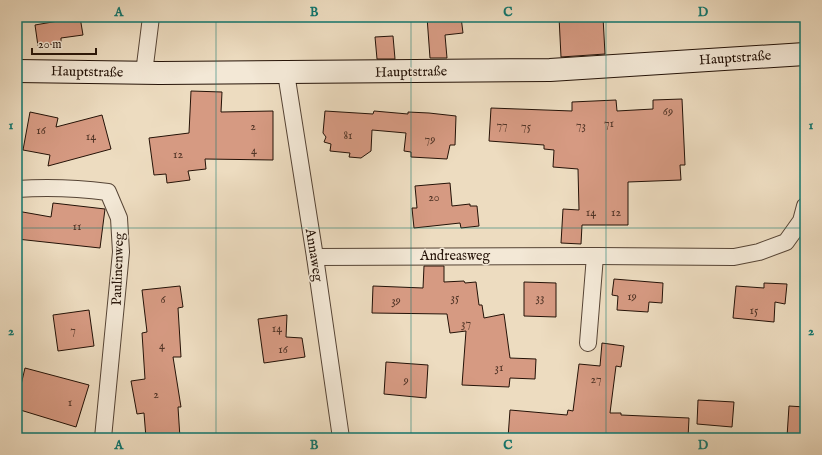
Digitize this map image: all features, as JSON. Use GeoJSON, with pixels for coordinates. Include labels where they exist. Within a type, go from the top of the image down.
{"type":"FeatureCollection","features":[{"type":"Feature","properties":{"kind":"street"},"geometry":{"type":"LineString","coordinates":[[144,73],[151,17]]}},
{"type":"Feature","properties":{"kind":"street","name":"Hauptstraße"},"geometry":{"type":"LineString","coordinates":[[17,71],[286,73],[550,70],[805,54]]}},
{"type":"Feature","properties":{"kind":"street","name":"Annaweg"},"geometry":{"type":"LineString","coordinates":[[286,73],[315,256],[341,438]]}},
{"type":"Feature","properties":{"kind":"street","name":"Paulinenweg"},"geometry":{"type":"LineString","coordinates":[[17,189],[45,187],[108,192],[119,218],[121,252],[103,438]]}},
{"type":"Feature","properties":{"kind":"street","name":"Andreasweg"},"geometry":{"type":"LineString","coordinates":[[315,256],[734,257],[759,252],[786,242],[801,221],[805,206]]}},
{"type":"Feature","properties":{"kind":"street"},"geometry":{"type":"LineString","coordinates":[[588,343],[595,256]]}},
{"type":"Feature","properties":{"kind":"building"},"geometry":{"type":"Polygon","coordinates":[[[57,17],[80,17],[83,35],[61,38],[61,43],[38,46],[35,25],[58,21],[57,17]]]}},
{"type":"Feature","properties":{"kind":"building"},"geometry":{"type":"Polygon","coordinates":[[[427,17],[461,17],[463,33],[445,35],[447,58],[430,58],[427,17]]]}},
{"type":"Feature","properties":{"kind":"building"},"geometry":{"type":"Polygon","coordinates":[[[559,17],[603,17],[605,54],[561,57],[559,17]]]}},
{"type":"Feature","properties":{"kind":"building"},"geometry":{"type":"Polygon","coordinates":[[[393,36],[395,59],[377,59],[375,37],[393,36]]]}},
{"type":"Feature","properties":{"kind":"building"},"geometry":{"type":"Polygon","coordinates":[[[191,91],[222,92],[221,112],[273,111],[273,160],[205,159],[206,169],[188,171],[190,180],[167,183],[166,174],[154,175],[149,138],[189,133],[191,91]]]}},
{"type":"Feature","properties":{"kind":"building"},"geometry":{"type":"Polygon","coordinates":[[[682,99],[685,165],[680,165],[681,180],[628,182],[628,225],[582,225],[581,244],[561,243],[563,209],[579,210],[578,169],[553,167],[554,150],[544,149],[544,145],[489,141],[491,108],[572,111],[572,102],[616,100],[617,111],[653,109],[653,100],[682,99]]]}},
{"type":"Feature","properties":{"kind":"building"},"geometry":{"type":"Polygon","coordinates":[[[325,111],[373,114],[374,111],[408,114],[408,112],[456,116],[455,145],[450,145],[447,159],[411,157],[411,152],[404,151],[406,133],[372,130],[371,151],[361,158],[349,157],[350,153],[330,151],[331,144],[324,142],[326,137],[323,133],[325,111]]]}},
{"type":"Feature","properties":{"kind":"building"},"geometry":{"type":"Polygon","coordinates":[[[30,112],[58,118],[56,127],[102,115],[111,149],[48,166],[50,155],[23,150],[30,112]]]}},
{"type":"Feature","properties":{"kind":"building"},"geometry":{"type":"Polygon","coordinates":[[[450,183],[452,206],[470,204],[470,206],[477,206],[479,226],[461,228],[460,223],[414,228],[412,208],[417,208],[415,186],[450,183]]]}},
{"type":"Feature","properties":{"kind":"building"},"geometry":{"type":"Polygon","coordinates":[[[53,203],[105,209],[100,248],[17,239],[17,211],[51,217],[53,203]]]}},
{"type":"Feature","properties":{"kind":"building"},"geometry":{"type":"Polygon","coordinates":[[[424,266],[444,266],[444,282],[476,282],[479,305],[482,305],[484,318],[504,314],[510,358],[536,359],[535,379],[510,378],[509,387],[462,385],[466,331],[450,333],[447,314],[372,313],[373,286],[423,288],[424,266]]]}},
{"type":"Feature","properties":{"kind":"building"},"geometry":{"type":"Polygon","coordinates":[[[614,279],[663,283],[662,303],[649,302],[648,312],[617,310],[618,296],[612,295],[614,279]]]}},
{"type":"Feature","properties":{"kind":"building"},"geometry":{"type":"Polygon","coordinates":[[[524,282],[556,283],[556,317],[524,316],[524,282]]]}},
{"type":"Feature","properties":{"kind":"building"},"geometry":{"type":"Polygon","coordinates":[[[764,283],[787,284],[785,304],[775,302],[774,322],[733,318],[736,286],[764,288],[764,283]]]}},
{"type":"Feature","properties":{"kind":"building"},"geometry":{"type":"Polygon","coordinates":[[[180,286],[183,307],[178,308],[181,357],[173,357],[181,407],[178,407],[180,438],[146,438],[144,413],[137,414],[131,381],[145,379],[142,333],[147,332],[142,290],[180,286]]]}},
{"type":"Feature","properties":{"kind":"building"},"geometry":{"type":"Polygon","coordinates":[[[89,310],[94,346],[58,351],[53,315],[89,310]]]}},
{"type":"Feature","properties":{"kind":"building"},"geometry":{"type":"Polygon","coordinates":[[[287,315],[286,337],[302,338],[305,357],[264,363],[258,319],[287,315]]]}},
{"type":"Feature","properties":{"kind":"building"},"geometry":{"type":"Polygon","coordinates":[[[602,343],[624,346],[621,367],[616,366],[610,413],[621,413],[621,415],[689,418],[688,438],[651,438],[601,435],[601,438],[508,438],[510,410],[567,415],[568,410],[573,411],[579,364],[600,366],[602,343]]]}},
{"type":"Feature","properties":{"kind":"building"},"geometry":{"type":"Polygon","coordinates":[[[386,362],[428,365],[426,398],[384,394],[386,362]]]}},
{"type":"Feature","properties":{"kind":"building"},"geometry":{"type":"Polygon","coordinates":[[[25,368],[89,385],[76,427],[17,409],[17,402],[25,368]]]}},
{"type":"Feature","properties":{"kind":"building"},"geometry":{"type":"Polygon","coordinates":[[[698,400],[734,402],[732,427],[697,424],[698,400]]]}},
{"type":"Feature","properties":{"kind":"building"},"geometry":{"type":"Polygon","coordinates":[[[789,406],[805,407],[805,438],[787,437],[789,406]]]}}]}
